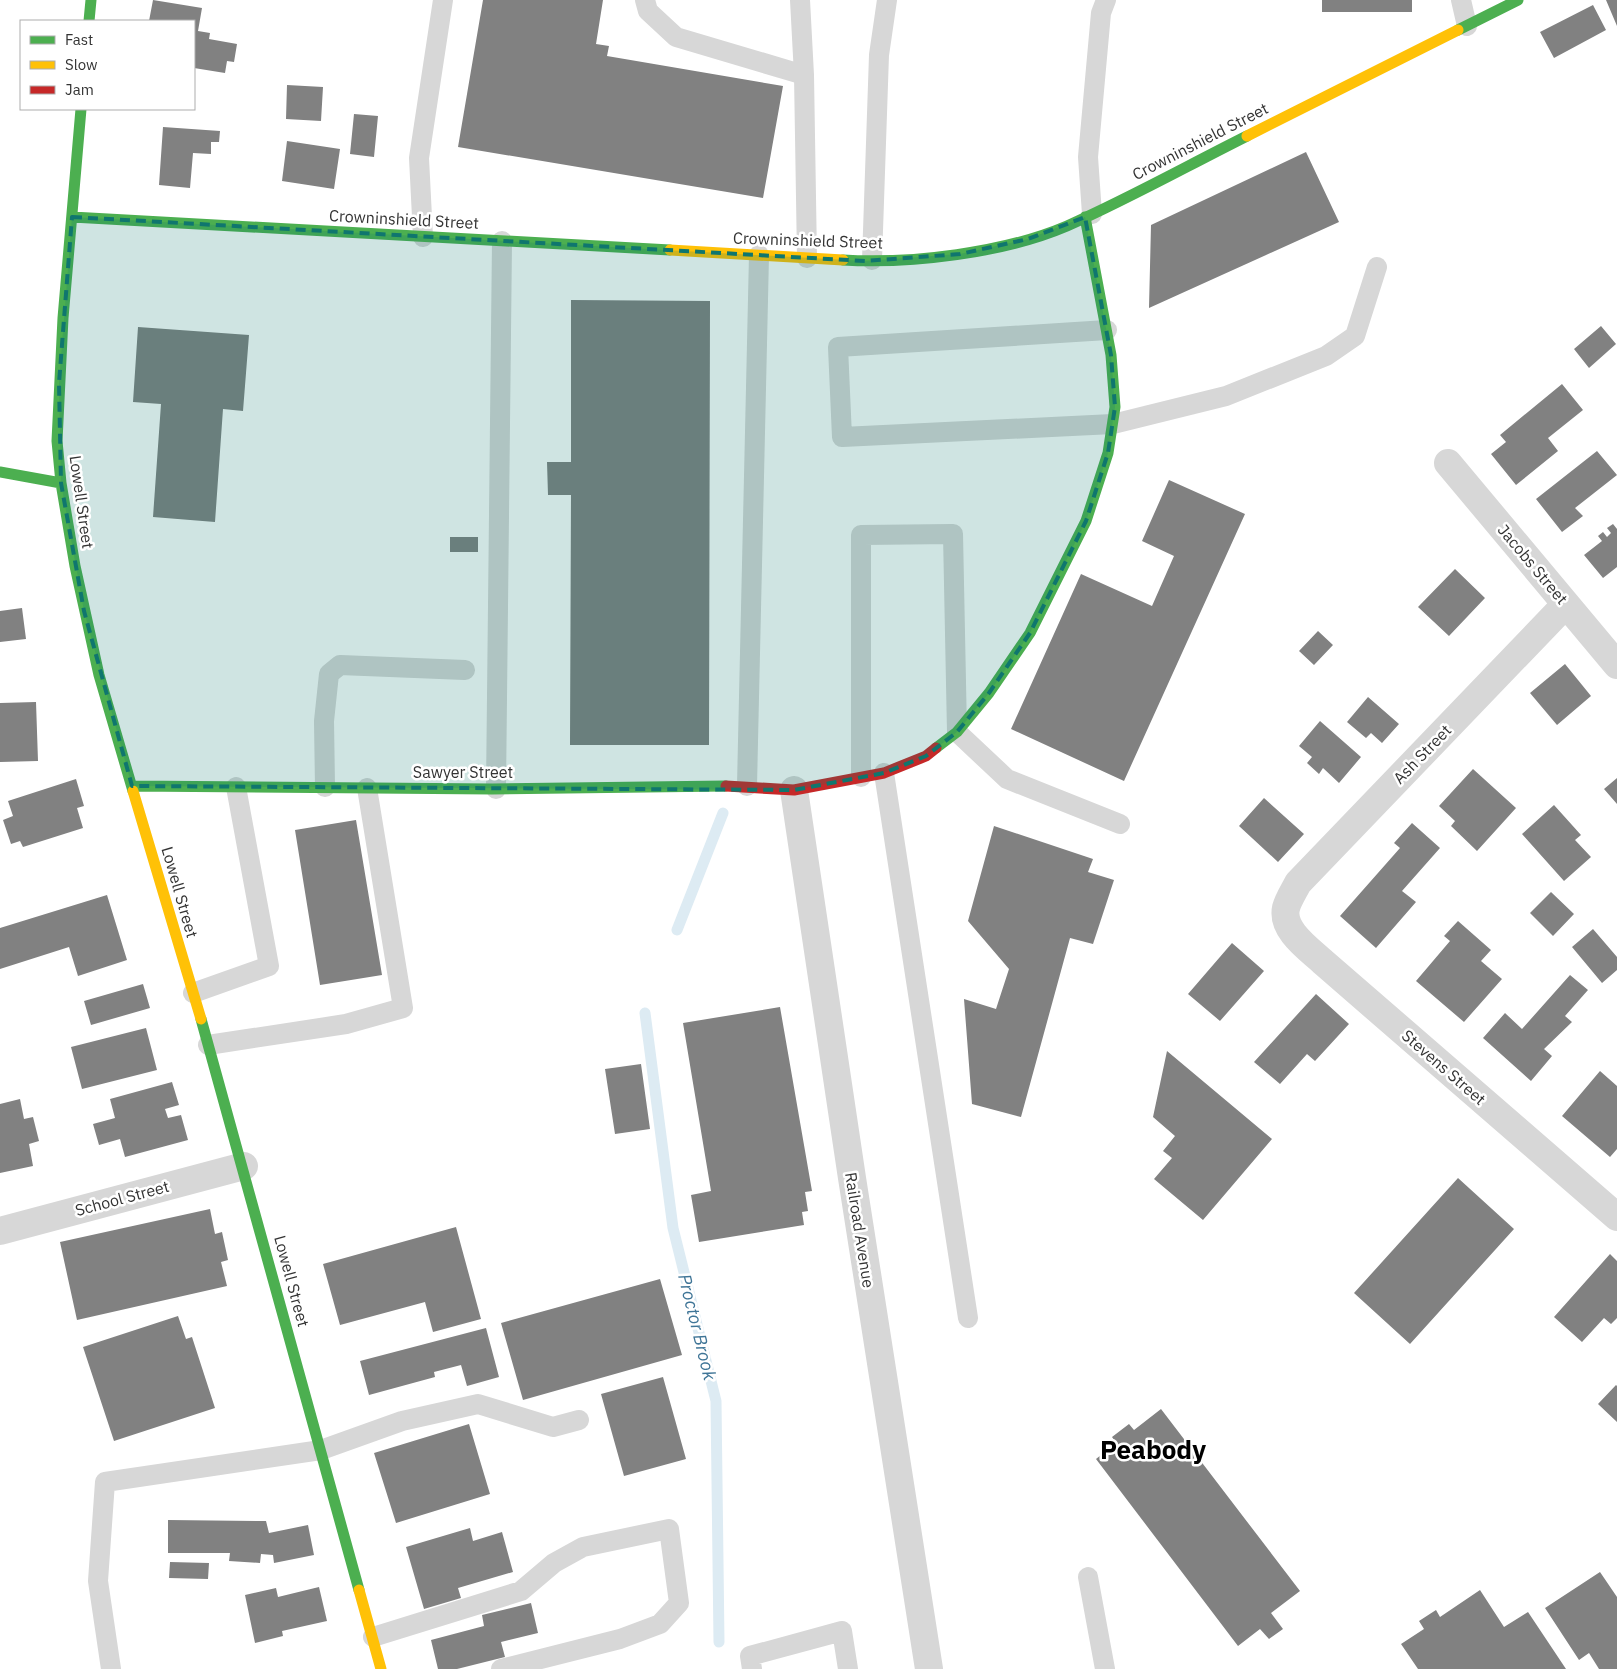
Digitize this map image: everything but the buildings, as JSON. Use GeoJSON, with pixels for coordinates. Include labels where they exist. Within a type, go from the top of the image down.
{"type":"FeatureCollection","features":[{"type":"Feature","properties":{"kind":"street"},"geometry":{"type":"LineString","coordinates":[[89,20],[91,0]]}},
{"type":"Feature","properties":{"kind":"street","name":"Crowninshield Street"},"geometry":{"type":"LineString","coordinates":[[72,218],[808,258],[872,260],[960,254],[998,246],[1058,229],[1088,216],[1518,0]]}},
{"type":"Feature","properties":{"kind":"street","name":"Lowell Street"},"geometry":{"type":"LineString","coordinates":[[81,110],[59,383],[57,441],[61,483],[84,611],[99,675],[244,1166],[381,1669]]}},
{"type":"Feature","properties":{"kind":"street","name":"Sawyer Street"},"geometry":{"type":"LineString","coordinates":[[132,786],[496,789],[747,786],[794,790],[884,773],[926,756],[958,732],[989,693],[1030,633],[1086,521],[1108,453],[1115,407],[1107,330],[1088,216]]}},
{"type":"Feature","properties":{"kind":"street","name":"Jacobs Street"},"geometry":{"type":"LineString","coordinates":[[1448,463],[1617,665]]}},
{"type":"Feature","properties":{"kind":"street"},"geometry":{"type":"LineString","coordinates":[[0,472],[61,483]]}},
{"type":"Feature","properties":{"kind":"street","name":"Ash Street"},"geometry":{"type":"LineString","coordinates":[[1286,908],[1298,882],[1566,604]]}},
{"type":"Feature","properties":{"kind":"street","name":"Railroad Avenue"},"geometry":{"type":"LineString","coordinates":[[794,790],[853,1187],[929,1669]]}},
{"type":"Feature","properties":{"kind":"street","name":"Stevens Street"},"geometry":{"type":"LineString","coordinates":[[1286,908],[1286,918],[1293,933],[1315,954],[1617,1217]]}},
{"type":"Feature","properties":{"kind":"street","name":"School Street"},"geometry":{"type":"LineString","coordinates":[[0,1231],[244,1166]]}},
{"type":"Feature","properties":{"kind":"lane"},"geometry":{"type":"LineString","coordinates":[[423,237],[418,158],[443,0]]}},
{"type":"Feature","properties":{"kind":"lane"},"geometry":{"type":"LineString","coordinates":[[645,0],[648,11],[676,37],[804,75]]}},
{"type":"Feature","properties":{"kind":"lane"},"geometry":{"type":"LineString","coordinates":[[800,0],[804,75],[808,258]]}},
{"type":"Feature","properties":{"kind":"lane"},"geometry":{"type":"LineString","coordinates":[[872,260],[879,55],[887,0]]}},
{"type":"Feature","properties":{"kind":"lane"},"geometry":{"type":"LineString","coordinates":[[1088,216],[1088,157],[1101,12],[1106,0]]}},
{"type":"Feature","properties":{"kind":"lane"},"geometry":{"type":"LineString","coordinates":[[1461,0],[1467,26]]}},
{"type":"Feature","properties":{"kind":"lane"},"geometry":{"type":"LineString","coordinates":[[496,789],[502,241]]}},
{"type":"Feature","properties":{"kind":"lane"},"geometry":{"type":"LineString","coordinates":[[747,786],[759,256]]}},
{"type":"Feature","properties":{"kind":"lane"},"geometry":{"type":"LineString","coordinates":[[1107,330],[838,347],[842,437],[1113,424],[1226,396],[1326,356],[1355,336],[1377,267]]}},
{"type":"Feature","properties":{"kind":"lane"},"geometry":{"type":"LineString","coordinates":[[861,778],[861,535],[953,534],[958,732],[1007,779],[1120,824]]}},
{"type":"Feature","properties":{"kind":"lane"},"geometry":{"type":"LineString","coordinates":[[325,787],[324,721],[328,674],[340,666],[465,670]]}},
{"type":"Feature","properties":{"kind":"lane"},"geometry":{"type":"LineString","coordinates":[[884,773],[968,1318]]}},
{"type":"Feature","properties":{"kind":"lane"},"geometry":{"type":"LineString","coordinates":[[193,993],[269,966],[236,786]]}},
{"type":"Feature","properties":{"kind":"lane"},"geometry":{"type":"LineString","coordinates":[[208,1044],[346,1024],[403,1008],[367,788]]}},
{"type":"Feature","properties":{"kind":"lane"},"geometry":{"type":"LineString","coordinates":[[111,1669],[98,1581],[105,1482],[321,1450],[402,1421],[478,1404],[553,1426],[579,1420]]}},
{"type":"Feature","properties":{"kind":"lane"},"geometry":{"type":"LineString","coordinates":[[373,1637],[521,1591],[554,1562],[583,1547],[669,1530],[679,1603],[660,1624],[620,1638],[501,1669]]}},
{"type":"Feature","properties":{"kind":"lane"},"geometry":{"type":"LineString","coordinates":[[1088,1577],[1105,1669]]}},
{"type":"Feature","properties":{"kind":"lane"},"geometry":{"type":"LineString","coordinates":[[752,1669],[750,1656],[842,1631],[848,1669]]}},
{"type":"Feature","properties":{"kind":"highlighted area"},"geometry":{"type":"Polygon","coordinates":[[[72,217],[865,261],[960,254],[1028,239],[1085,217],[1111,355],[1115,407],[1108,453],[1086,521],[1030,633],[989,693],[957,732],[926,756],[884,773],[794,790],[132,786],[84,611],[61,483],[59,383],[72,217]]]}},
{"type":"Feature","properties":{"kind":"waterway","name":"Proctor Brook"},"geometry":{"type":"LineString","coordinates":[[677,930],[723,813]]}},
{"type":"Feature","properties":{"kind":"waterway","name":"Proctor Brook"},"geometry":{"type":"LineString","coordinates":[[645,1013],[673,1228],[716,1401],[719,1642]]}},
{"type":"Feature","properties":{"kind":"traffic: fast"},"geometry":{"type":"LineString","coordinates":[[89,20],[91,0]]}},
{"type":"Feature","properties":{"kind":"traffic: fast"},"geometry":{"type":"LineString","coordinates":[[1458,30],[1518,0]]}},
{"type":"Feature","properties":{"kind":"traffic: fast"},"geometry":{"type":"LineString","coordinates":[[81,110],[63,318],[57,441],[61,483],[75,566],[99,675],[133,791]]}},
{"type":"Feature","properties":{"kind":"traffic: fast"},"geometry":{"type":"LineString","coordinates":[[843,260],[898,260],[957,255],[986,250],[1042,235],[1067,226],[1112,205],[1247,136]]}},
{"type":"Feature","properties":{"kind":"traffic: fast"},"geometry":{"type":"LineString","coordinates":[[72,217],[670,250]]}},
{"type":"Feature","properties":{"kind":"traffic: fast"},"geometry":{"type":"LineString","coordinates":[[936,748],[957,732],[989,693],[1030,633],[1086,521],[1108,453],[1115,407],[1111,355],[1085,217]]}},
{"type":"Feature","properties":{"kind":"traffic: fast"},"geometry":{"type":"LineString","coordinates":[[0,472],[61,483]]}},
{"type":"Feature","properties":{"kind":"traffic: fast"},"geometry":{"type":"LineString","coordinates":[[132,786],[492,789],[726,786]]}},
{"type":"Feature","properties":{"kind":"traffic: fast"},"geometry":{"type":"LineString","coordinates":[[201,1019],[359,1590]]}},
{"type":"Feature","properties":{"kind":"traffic: slow"},"geometry":{"type":"LineString","coordinates":[[1247,136],[1458,30]]}},
{"type":"Feature","properties":{"kind":"traffic: slow"},"geometry":{"type":"LineString","coordinates":[[670,250],[843,260]]}},
{"type":"Feature","properties":{"kind":"traffic: slow"},"geometry":{"type":"LineString","coordinates":[[133,791],[201,1019]]}},
{"type":"Feature","properties":{"kind":"traffic: slow"},"geometry":{"type":"LineString","coordinates":[[359,1590],[381,1669]]}},
{"type":"Feature","properties":{"kind":"traffic: jam"},"geometry":{"type":"LineString","coordinates":[[726,786],[794,790],[884,773],[926,756],[936,748]]}},
{"type":"Feature","properties":{"kind":"district","name":"Peabody"},"geometry":{"type":"Point","coordinates":[1153,1450]}}]}
